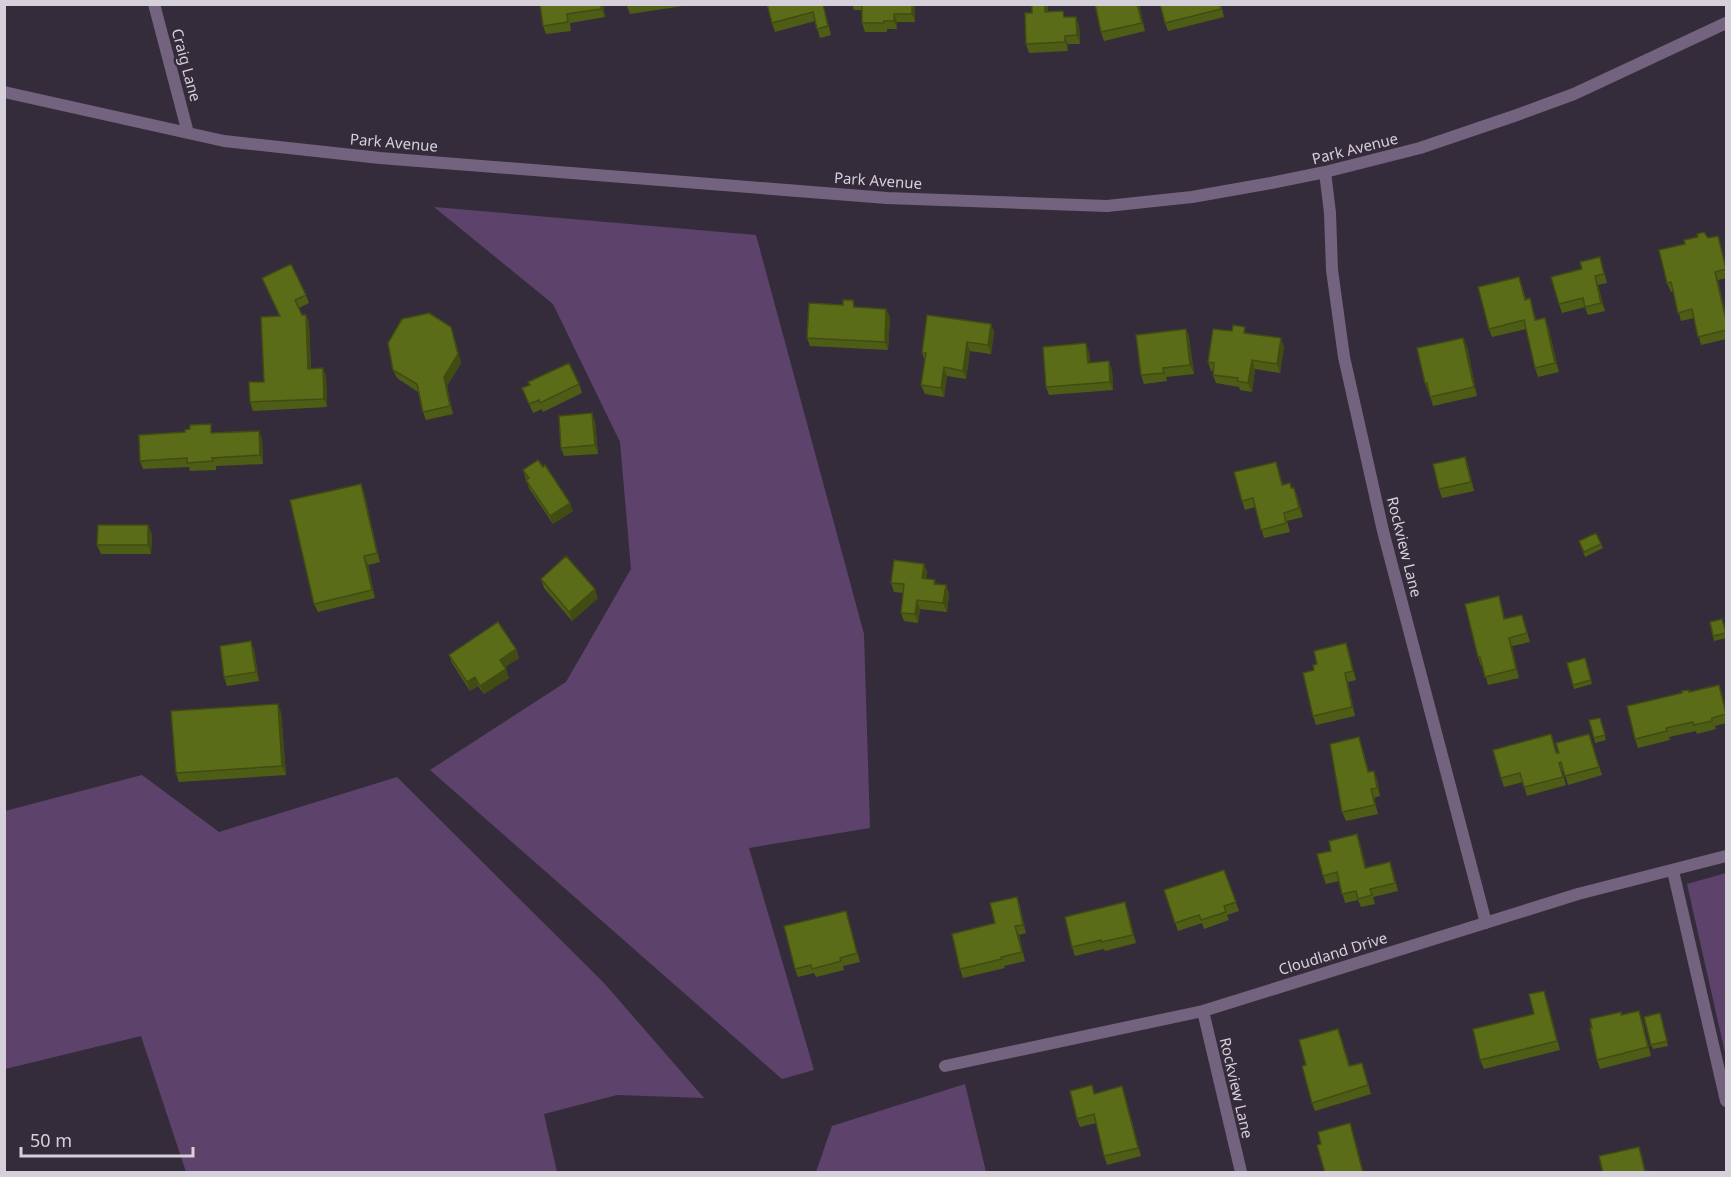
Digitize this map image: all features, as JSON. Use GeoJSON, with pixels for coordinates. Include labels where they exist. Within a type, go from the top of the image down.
{"type":"FeatureCollection","features":[{"type":"Feature","properties":{"kind":"street","name":"Craig Lane"},"geometry":{"type":"LineString","coordinates":[[154,4],[188,133]]}},
{"type":"Feature","properties":{"kind":"street","name":"Park Avenue"},"geometry":{"type":"LineString","coordinates":[[4,92],[224,141],[381,158],[887,198],[1107,206],[1192,197],[1325,172],[1420,148],[1517,116],[1574,94],[1726,23]]}},
{"type":"Feature","properties":{"kind":"street","name":"Rockview Lane"},"geometry":{"type":"LineString","coordinates":[[1325,172],[1330,213],[1332,270],[1344,357],[1383,531],[1486,923]]}},
{"type":"Feature","properties":{"kind":"street","name":"Cloudland Drive"},"geometry":{"type":"LineString","coordinates":[[945,1066],[1203,1011],[1578,894],[1726,856]]}},
{"type":"Feature","properties":{"kind":"street"},"geometry":{"type":"LineString","coordinates":[[1673,871],[1726,1101]]}},
{"type":"Feature","properties":{"kind":"street","name":"Rockview Lane"},"geometry":{"type":"LineString","coordinates":[[1203,1011],[1241,1173]]}},
{"type":"Feature","properties":{"kind":"shaded area"},"geometry":{"type":"Polygon","coordinates":[[[434,207],[756,235],[864,634],[870,828],[749,848],[814,1070],[782,1079],[430,770],[566,682],[631,569],[620,442],[553,304],[434,207]]]}},
{"type":"Feature","properties":{"kind":"shaded area"},"geometry":{"type":"Polygon","coordinates":[[[142,775],[219,832],[397,777],[604,983],[704,1098],[617,1095],[544,1114],[557,1172],[186,1172],[141,1036],[5,1069],[5,811],[142,775]]]}},
{"type":"Feature","properties":{"kind":"shaded area"},"geometry":{"type":"Polygon","coordinates":[[[1726,873],[1726,1057],[1687,884],[1726,873]]]}},
{"type":"Feature","properties":{"kind":"shaded area"},"geometry":{"type":"Polygon","coordinates":[[[965,1084],[986,1172],[816,1172],[832,1126],[965,1084]]]}},
{"type":"Feature","properties":{"kind":"building"},"geometry":{"type":"Polygon","coordinates":[[[540,4],[601,4],[601,9],[567,14],[568,22],[543,26],[540,4]]]}},
{"type":"Feature","properties":{"kind":"building"},"geometry":{"type":"Polygon","coordinates":[[[767,4],[823,4],[828,26],[817,29],[813,12],[772,23],[767,4]]]}},
{"type":"Feature","properties":{"kind":"building"},"geometry":{"type":"Polygon","coordinates":[[[862,4],[912,4],[912,14],[894,14],[894,21],[884,21],[884,23],[862,23],[862,4]]]}},
{"type":"Feature","properties":{"kind":"building"},"geometry":{"type":"Polygon","coordinates":[[[1032,4],[1045,4],[1045,12],[1063,11],[1064,17],[1076,17],[1077,35],[1065,36],[1065,42],[1026,44],[1025,13],[1032,13],[1032,4]]]}},
{"type":"Feature","properties":{"kind":"building"},"geometry":{"type":"Polygon","coordinates":[[[1095,4],[1137,4],[1142,23],[1101,32],[1095,4]]]}},
{"type":"Feature","properties":{"kind":"building"},"geometry":{"type":"Polygon","coordinates":[[[1160,4],[1220,4],[1221,9],[1165,23],[1160,4]]]}},
{"type":"Feature","properties":{"kind":"building"},"geometry":{"type":"Polygon","coordinates":[[[1704,232],[1708,238],[1718,236],[1726,269],[1715,272],[1726,320],[1726,330],[1698,337],[1692,309],[1678,313],[1671,282],[1667,283],[1659,250],[1685,244],[1684,240],[1698,237],[1697,234],[1704,232]]]}},
{"type":"Feature","properties":{"kind":"building"},"geometry":{"type":"Polygon","coordinates":[[[1600,257],[1604,274],[1595,276],[1601,303],[1585,307],[1583,298],[1559,304],[1551,277],[1582,269],[1580,262],[1600,257]]]}},
{"type":"Feature","properties":{"kind":"building"},"geometry":{"type":"Polygon","coordinates":[[[291,264],[306,295],[295,300],[302,315],[306,315],[308,369],[323,368],[324,399],[250,402],[249,382],[264,382],[261,317],[280,316],[262,278],[291,264]]]}},
{"type":"Feature","properties":{"kind":"building"},"geometry":{"type":"Polygon","coordinates":[[[1519,277],[1525,300],[1530,298],[1535,320],[1545,318],[1555,363],[1535,368],[1524,320],[1489,329],[1478,287],[1519,277]]]}},
{"type":"Feature","properties":{"kind":"building"},"geometry":{"type":"Polygon","coordinates":[[[843,300],[853,300],[854,307],[886,309],[885,342],[807,338],[809,303],[843,305],[843,300]]]}},
{"type":"Feature","properties":{"kind":"building"},"geometry":{"type":"Polygon","coordinates":[[[429,313],[451,327],[458,354],[444,377],[450,406],[423,412],[417,384],[393,370],[388,343],[402,319],[429,313]]]}},
{"type":"Feature","properties":{"kind":"building"},"geometry":{"type":"Polygon","coordinates":[[[927,315],[991,324],[988,345],[967,342],[963,371],[944,367],[941,388],[921,385],[926,353],[922,353],[927,315]]]}},
{"type":"Feature","properties":{"kind":"building"},"geometry":{"type":"Polygon","coordinates":[[[1233,325],[1245,327],[1244,333],[1281,338],[1277,364],[1252,360],[1248,383],[1237,381],[1238,378],[1213,375],[1214,363],[1208,362],[1213,329],[1232,331],[1233,325]]]}},
{"type":"Feature","properties":{"kind":"building"},"geometry":{"type":"Polygon","coordinates":[[[1186,329],[1190,365],[1163,368],[1164,373],[1141,375],[1136,335],[1186,329]]]}},
{"type":"Feature","properties":{"kind":"building"},"geometry":{"type":"Polygon","coordinates":[[[1463,338],[1474,387],[1430,397],[1417,348],[1463,338]]]}},
{"type":"Feature","properties":{"kind":"building"},"geometry":{"type":"Polygon","coordinates":[[[1086,343],[1088,363],[1109,361],[1110,382],[1046,387],[1043,347],[1086,343]]]}},
{"type":"Feature","properties":{"kind":"building"},"geometry":{"type":"Polygon","coordinates":[[[569,363],[579,384],[540,403],[539,400],[529,404],[522,388],[530,385],[528,382],[569,363]]]}},
{"type":"Feature","properties":{"kind":"building"},"geometry":{"type":"Polygon","coordinates":[[[592,413],[595,445],[561,448],[559,416],[592,413]]]}},
{"type":"Feature","properties":{"kind":"building"},"geometry":{"type":"Polygon","coordinates":[[[211,424],[211,433],[259,431],[260,455],[212,458],[213,461],[187,463],[187,458],[140,461],[139,435],[185,432],[190,429],[190,425],[211,424]]]}},
{"type":"Feature","properties":{"kind":"building"},"geometry":{"type":"Polygon","coordinates":[[[1465,457],[1471,482],[1439,489],[1433,464],[1465,457]]]}},
{"type":"Feature","properties":{"kind":"building"},"geometry":{"type":"Polygon","coordinates":[[[538,460],[543,467],[545,465],[570,503],[550,516],[526,480],[529,478],[523,470],[538,460]]]}},
{"type":"Feature","properties":{"kind":"building"},"geometry":{"type":"Polygon","coordinates":[[[1276,462],[1282,485],[1290,483],[1291,488],[1294,488],[1299,508],[1284,513],[1286,523],[1261,530],[1253,498],[1242,501],[1234,472],[1276,462]]]}},
{"type":"Feature","properties":{"kind":"building"},"geometry":{"type":"Polygon","coordinates":[[[361,484],[377,553],[364,556],[372,590],[314,604],[290,500],[361,484]]]}},
{"type":"Feature","properties":{"kind":"building"},"geometry":{"type":"Polygon","coordinates":[[[98,525],[148,525],[148,545],[97,545],[98,525]]]}},
{"type":"Feature","properties":{"kind":"building"},"geometry":{"type":"Polygon","coordinates":[[[1596,533],[1601,544],[1584,552],[1579,541],[1596,533]]]}},
{"type":"Feature","properties":{"kind":"building"},"geometry":{"type":"Polygon","coordinates":[[[566,556],[595,589],[569,612],[541,579],[566,556]]]}},
{"type":"Feature","properties":{"kind":"building"},"geometry":{"type":"Polygon","coordinates":[[[894,560],[924,564],[922,578],[935,580],[934,584],[946,585],[943,603],[917,600],[915,614],[901,613],[904,584],[891,583],[894,560]]]}},
{"type":"Feature","properties":{"kind":"building"},"geometry":{"type":"Polygon","coordinates":[[[1499,596],[1504,619],[1522,615],[1527,633],[1509,638],[1516,669],[1485,677],[1465,604],[1499,596]]]}},
{"type":"Feature","properties":{"kind":"building"},"geometry":{"type":"Polygon","coordinates":[[[1722,619],[1726,633],[1713,636],[1710,622],[1722,619]]]}},
{"type":"Feature","properties":{"kind":"building"},"geometry":{"type":"Polygon","coordinates":[[[498,622],[516,649],[500,660],[506,669],[480,686],[475,677],[467,682],[449,655],[498,622]]]}},
{"type":"Feature","properties":{"kind":"building"},"geometry":{"type":"Polygon","coordinates":[[[251,641],[256,672],[224,677],[220,646],[251,641]]]}},
{"type":"Feature","properties":{"kind":"building"},"geometry":{"type":"Polygon","coordinates":[[[1346,643],[1353,671],[1345,673],[1352,707],[1313,716],[1303,673],[1314,670],[1313,665],[1317,664],[1314,651],[1346,643]]]}},
{"type":"Feature","properties":{"kind":"building"},"geometry":{"type":"Polygon","coordinates":[[[1585,658],[1591,680],[1573,685],[1567,663],[1585,658]]]}},
{"type":"Feature","properties":{"kind":"building"},"geometry":{"type":"Polygon","coordinates":[[[1719,685],[1726,714],[1712,718],[1712,721],[1694,725],[1693,722],[1666,728],[1667,731],[1635,739],[1627,706],[1682,693],[1682,691],[1689,690],[1689,692],[1719,685]]]}},
{"type":"Feature","properties":{"kind":"building"},"geometry":{"type":"Polygon","coordinates":[[[278,704],[282,766],[176,773],[171,711],[278,704]]]}},
{"type":"Feature","properties":{"kind":"building"},"geometry":{"type":"Polygon","coordinates":[[[1600,718],[1605,735],[1594,738],[1589,720],[1600,718]]]}},
{"type":"Feature","properties":{"kind":"building"},"geometry":{"type":"Polygon","coordinates":[[[1551,734],[1556,753],[1559,753],[1556,743],[1589,734],[1599,767],[1565,776],[1561,762],[1559,763],[1563,777],[1524,787],[1520,773],[1501,778],[1493,750],[1551,734]]]}},
{"type":"Feature","properties":{"kind":"building"},"geometry":{"type":"Polygon","coordinates":[[[1359,737],[1368,772],[1374,771],[1377,788],[1371,789],[1375,805],[1342,812],[1330,744],[1359,737]]]}},
{"type":"Feature","properties":{"kind":"building"},"geometry":{"type":"Polygon","coordinates":[[[1357,834],[1365,868],[1390,862],[1395,883],[1370,889],[1372,895],[1358,899],[1356,891],[1342,894],[1337,872],[1323,876],[1317,854],[1331,851],[1329,841],[1357,834]]]}},
{"type":"Feature","properties":{"kind":"building"},"geometry":{"type":"Polygon","coordinates":[[[1224,870],[1236,902],[1224,906],[1226,912],[1201,920],[1199,915],[1175,923],[1164,890],[1224,870]]]}},
{"type":"Feature","properties":{"kind":"building"},"geometry":{"type":"Polygon","coordinates":[[[1017,897],[1023,925],[1015,926],[1022,952],[960,969],[952,934],[995,923],[990,903],[1017,897]]]}},
{"type":"Feature","properties":{"kind":"building"},"geometry":{"type":"Polygon","coordinates":[[[1125,902],[1133,935],[1072,947],[1065,917],[1125,902]]]}},
{"type":"Feature","properties":{"kind":"building"},"geometry":{"type":"Polygon","coordinates":[[[846,911],[857,953],[840,958],[841,961],[812,969],[811,965],[795,969],[784,926],[846,911]]]}},
{"type":"Feature","properties":{"kind":"building"},"geometry":{"type":"Polygon","coordinates":[[[1544,991],[1557,1041],[1480,1060],[1473,1029],[1534,1014],[1529,994],[1544,991]]]}},
{"type":"Feature","properties":{"kind":"building"},"geometry":{"type":"Polygon","coordinates":[[[1639,1011],[1648,1047],[1597,1060],[1590,1019],[1621,1012],[1621,1015],[1639,1011]]]}},
{"type":"Feature","properties":{"kind":"building"},"geometry":{"type":"Polygon","coordinates":[[[1660,1013],[1667,1041],[1651,1045],[1644,1017],[1660,1013]]]}},
{"type":"Feature","properties":{"kind":"building"},"geometry":{"type":"Polygon","coordinates":[[[1338,1029],[1349,1066],[1362,1063],[1368,1085],[1312,1103],[1302,1066],[1306,1065],[1299,1040],[1338,1029]]]}},
{"type":"Feature","properties":{"kind":"building"},"geometry":{"type":"Polygon","coordinates":[[[1092,1085],[1094,1094],[1122,1086],[1138,1148],[1104,1156],[1094,1114],[1077,1119],[1070,1091],[1092,1085]]]}},
{"type":"Feature","properties":{"kind":"building"},"geometry":{"type":"Polygon","coordinates":[[[1350,1123],[1363,1173],[1325,1173],[1317,1145],[1321,1144],[1318,1132],[1350,1123]]]}},
{"type":"Feature","properties":{"kind":"building"},"geometry":{"type":"Polygon","coordinates":[[[1639,1147],[1645,1172],[1648,1171],[1648,1173],[1603,1173],[1599,1156],[1639,1147]]]}}]}
